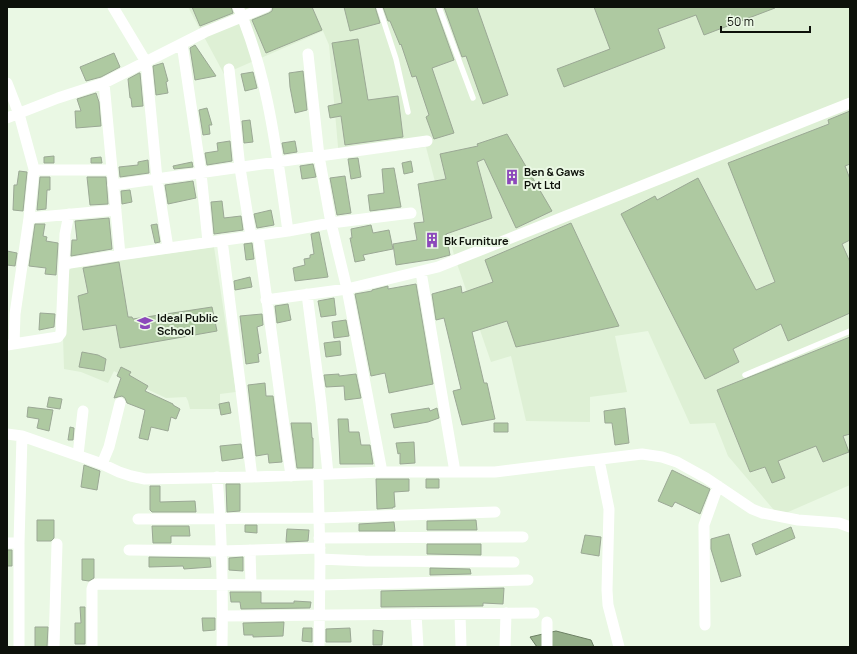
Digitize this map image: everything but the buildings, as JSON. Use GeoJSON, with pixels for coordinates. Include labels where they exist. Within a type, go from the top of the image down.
{"type":"FeatureCollection","features":[{"type":"Feature","properties":{"kind":"street"},"geometry":{"type":"LineString","coordinates":[[112,7],[146,62],[157,179],[168,248]]}},
{"type":"Feature","properties":{"kind":"street"},"geometry":{"type":"LineString","coordinates":[[7,118],[58,98],[104,83],[182,44],[240,12],[266,7]]}},
{"type":"Feature","properties":{"kind":"street"},"geometry":{"type":"LineString","coordinates":[[240,12],[263,79],[278,162],[288,231]]}},
{"type":"Feature","properties":{"kind":"street"},"geometry":{"type":"LineString","coordinates":[[182,44],[208,242]]}},
{"type":"Feature","properties":{"kind":"street"},"geometry":{"type":"LineString","coordinates":[[308,54],[319,156],[331,223],[347,289],[382,472]]}},
{"type":"Feature","properties":{"kind":"street"},"geometry":{"type":"LineString","coordinates":[[229,69],[240,168],[255,236],[266,300],[291,476]]}},
{"type":"Feature","properties":{"kind":"street"},"geometry":{"type":"LineString","coordinates":[[7,83],[19,114],[34,169],[29,218],[10,345],[54,338],[58,337],[61,333],[65,234],[69,214]]}},
{"type":"Feature","properties":{"kind":"street"},"geometry":{"type":"LineString","coordinates":[[104,83],[120,255]]}},
{"type":"Feature","properties":{"kind":"street"},"geometry":{"type":"LineString","coordinates":[[266,300],[347,289],[438,267],[850,103]]}},
{"type":"Feature","properties":{"kind":"street"},"geometry":{"type":"LineString","coordinates":[[113,185],[427,141]]}},
{"type":"Feature","properties":{"kind":"street"},"geometry":{"type":"LineString","coordinates":[[34,169],[112,170]]}},
{"type":"Feature","properties":{"kind":"street"},"geometry":{"type":"LineString","coordinates":[[29,218],[116,210]]}},
{"type":"Feature","properties":{"kind":"street"},"geometry":{"type":"LineString","coordinates":[[64,264],[288,231],[331,223],[411,213]]}},
{"type":"Feature","properties":{"kind":"street"},"geometry":{"type":"LineString","coordinates":[[222,240],[252,478]]}},
{"type":"Feature","properties":{"kind":"street"},"geometry":{"type":"LineString","coordinates":[[421,272],[455,472]]}},
{"type":"Feature","properties":{"kind":"street"},"geometry":{"type":"LineString","coordinates":[[307,294],[323,474],[319,518],[319,647]]}},
{"type":"Feature","properties":{"kind":"street"},"geometry":{"type":"LineString","coordinates":[[102,464],[110,442],[120,403]]}},
{"type":"Feature","properties":{"kind":"street"},"geometry":{"type":"LineString","coordinates":[[78,455],[83,411]]}},
{"type":"Feature","properties":{"kind":"street"},"geometry":{"type":"LineString","coordinates":[[7,434],[22,436],[78,455],[119,472],[145,478],[252,478],[382,472],[495,472],[642,454],[662,457],[677,462],[718,486],[752,509],[762,513],[798,520],[839,523],[850,527]]}},
{"type":"Feature","properties":{"kind":"street"},"geometry":{"type":"LineString","coordinates":[[19,647],[19,543],[22,436]]}},
{"type":"Feature","properties":{"kind":"street"},"geometry":{"type":"LineString","coordinates":[[599,460],[609,509],[608,605],[619,647]]}},
{"type":"Feature","properties":{"kind":"street"},"geometry":{"type":"LineString","coordinates":[[217,477],[220,518],[223,616],[222,647]]}},
{"type":"Feature","properties":{"kind":"street"},"geometry":{"type":"LineString","coordinates":[[705,625],[704,525],[718,486]]}},
{"type":"Feature","properties":{"kind":"street"},"geometry":{"type":"LineString","coordinates":[[138,519],[319,518],[495,512]]}},
{"type":"Feature","properties":{"kind":"street"},"geometry":{"type":"LineString","coordinates":[[129,550],[221,551],[250,550],[320,543],[523,537]]}},
{"type":"Feature","properties":{"kind":"street"},"geometry":{"type":"LineString","coordinates":[[7,543],[19,543]]}},
{"type":"Feature","properties":{"kind":"street"},"geometry":{"type":"LineString","coordinates":[[54,647],[57,544]]}},
{"type":"Feature","properties":{"kind":"street"},"geometry":{"type":"LineString","coordinates":[[250,550],[251,585]]}},
{"type":"Feature","properties":{"kind":"street"},"geometry":{"type":"LineString","coordinates":[[320,559],[365,561],[514,562]]}},
{"type":"Feature","properties":{"kind":"street"},"geometry":{"type":"LineString","coordinates":[[92,647],[92,589],[97,584],[320,585],[528,580]]}},
{"type":"Feature","properties":{"kind":"street"},"geometry":{"type":"LineString","coordinates":[[506,613],[506,647]]}},
{"type":"Feature","properties":{"kind":"street"},"geometry":{"type":"LineString","coordinates":[[223,616],[534,613]]}},
{"type":"Feature","properties":{"kind":"street"},"geometry":{"type":"LineString","coordinates":[[416,614],[418,647]]}},
{"type":"Feature","properties":{"kind":"street"},"geometry":{"type":"LineString","coordinates":[[460,614],[461,647]]}},
{"type":"Feature","properties":{"kind":"street"},"geometry":{"type":"LineString","coordinates":[[547,622],[547,647]]}},
{"type":"Feature","properties":{"kind":"lane"},"geometry":{"type":"LineString","coordinates":[[379,7],[396,59],[408,112]]}},
{"type":"Feature","properties":{"kind":"lane"},"geometry":{"type":"LineString","coordinates":[[439,7],[473,98]]}},
{"type":"Feature","properties":{"kind":"lane"},"geometry":{"type":"LineString","coordinates":[[745,375],[850,331]]}},
{"type":"Feature","properties":{"kind":"shaded area"},"geometry":{"type":"Polygon","coordinates":[[[188,7],[850,7],[850,485],[779,516],[728,456],[715,423],[690,424],[648,331],[615,336],[627,392],[590,397],[590,422],[526,421],[511,356],[491,362],[454,255],[426,147],[339,158],[329,45],[323,31],[224,74],[188,7]]]}},
{"type":"Feature","properties":{"kind":"shaded area","name":"Ideal Public School"},"geometry":{"type":"Polygon","coordinates":[[[214,247],[236,392],[220,394],[220,409],[190,409],[186,397],[166,398],[136,384],[114,371],[108,383],[81,372],[64,369],[64,276],[72,267],[214,247]]]}},
{"type":"Feature","properties":{"kind":"shaded area"},"geometry":{"type":"Polygon","coordinates":[[[556,631],[591,640],[594,647],[537,647],[530,637],[556,631]]]}},
{"type":"Feature","properties":{"kind":"place","name":"Ben & Gaws Pvt Ltd"},"geometry":{"type":"Point","coordinates":[512,177]}},
{"type":"Feature","properties":{"kind":"place","name":"Bk Furniture"},"geometry":{"type":"Point","coordinates":[432,240]}},
{"type":"Feature","properties":{"kind":"place","name":"Ideal Public School"},"geometry":{"type":"Point","coordinates":[145,323]}}]}
